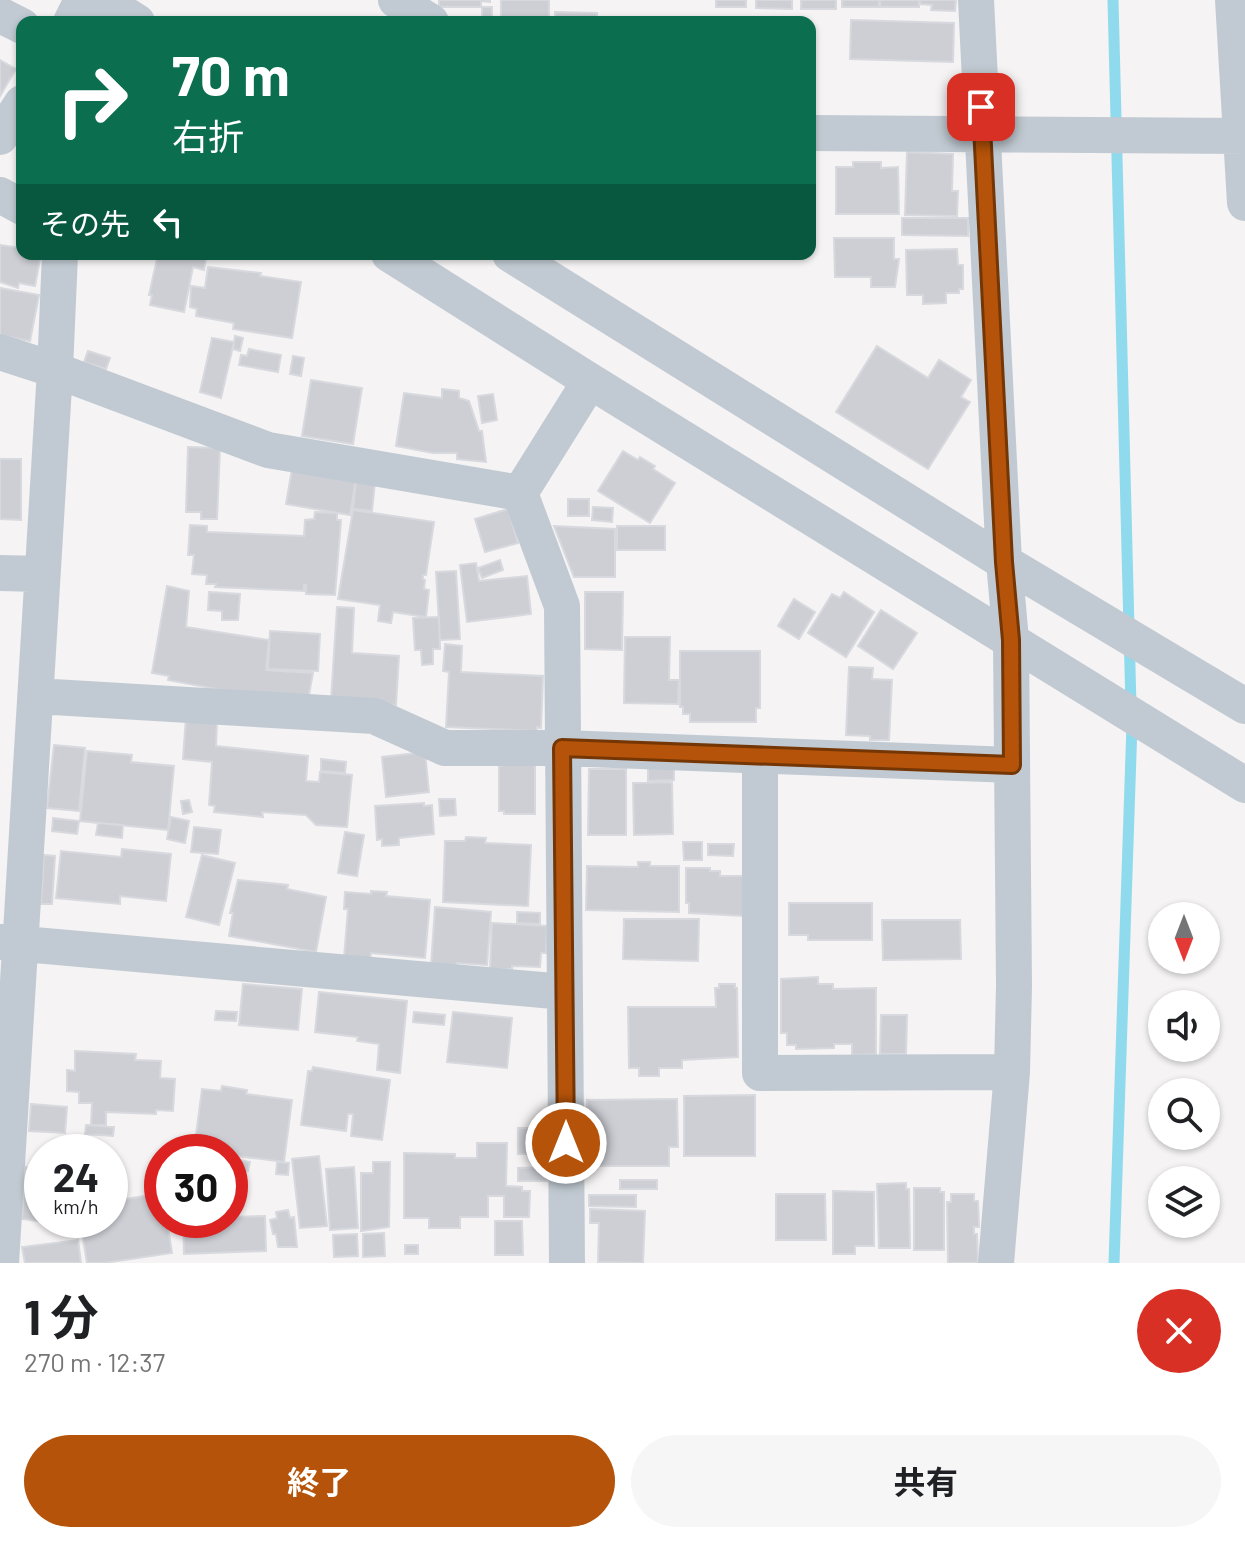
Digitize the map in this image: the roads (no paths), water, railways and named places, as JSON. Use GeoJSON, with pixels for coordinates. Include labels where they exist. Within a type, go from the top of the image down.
{"type":"FeatureCollection","features":[{"type":"Feature","properties":{"kind":"street"},"geometry":{"type":"LineString","coordinates":[[102,0],[127,16]]}},
{"type":"Feature","properties":{"kind":"street"},"geometry":{"type":"LineString","coordinates":[[396,0],[421,16]]}},
{"type":"Feature","properties":{"kind":"street"},"geometry":{"type":"LineString","coordinates":[[976,0],[1004,562],[1011,640],[1012,1072],[996,1263]]}},
{"type":"Feature","properties":{"kind":"street"},"geometry":{"type":"LineString","coordinates":[[1233,0],[1245,203]]}},
{"type":"Feature","properties":{"kind":"street"},"geometry":{"type":"LineString","coordinates":[[0,137],[16,112]]}},
{"type":"Feature","properties":{"kind":"street"},"geometry":{"type":"LineString","coordinates":[[816,133],[1243,136]]}},
{"type":"Feature","properties":{"kind":"street"},"geometry":{"type":"LineString","coordinates":[[1,1263],[11,943],[36,696],[60,260]]}},
{"type":"Feature","properties":{"kind":"street"},"geometry":{"type":"LineString","coordinates":[[398,260],[1245,785]]}},
{"type":"Feature","properties":{"kind":"street"},"geometry":{"type":"LineString","coordinates":[[520,260],[1004,562],[1245,706]]}},
{"type":"Feature","properties":{"kind":"street"},"geometry":{"type":"LineString","coordinates":[[0,352],[268,450],[520,493]]}},
{"type":"Feature","properties":{"kind":"street"},"geometry":{"type":"LineString","coordinates":[[520,493],[590,381]]}},
{"type":"Feature","properties":{"kind":"street"},"geometry":{"type":"LineString","coordinates":[[520,493],[562,606],[567,1263]]}},
{"type":"Feature","properties":{"kind":"street"},"geometry":{"type":"LineString","coordinates":[[0,573],[41,574]]}},
{"type":"Feature","properties":{"kind":"street"},"geometry":{"type":"LineString","coordinates":[[36,696],[374,716],[445,748],[562,748],[1012,765]]}},
{"type":"Feature","properties":{"kind":"street"},"geometry":{"type":"LineString","coordinates":[[760,757],[760,1073],[1012,1072]]}},
{"type":"Feature","properties":{"kind":"street"},"geometry":{"type":"LineString","coordinates":[[11,943],[565,992]]}},
{"type":"Feature","properties":{"kind":"waterway"},"geometry":{"type":"LineString","coordinates":[[1113,0],[1131,707]]}},
{"type":"Feature","properties":{"kind":"waterway"},"geometry":{"type":"LineString","coordinates":[[1114,1263],[1132,724]]}}]}
